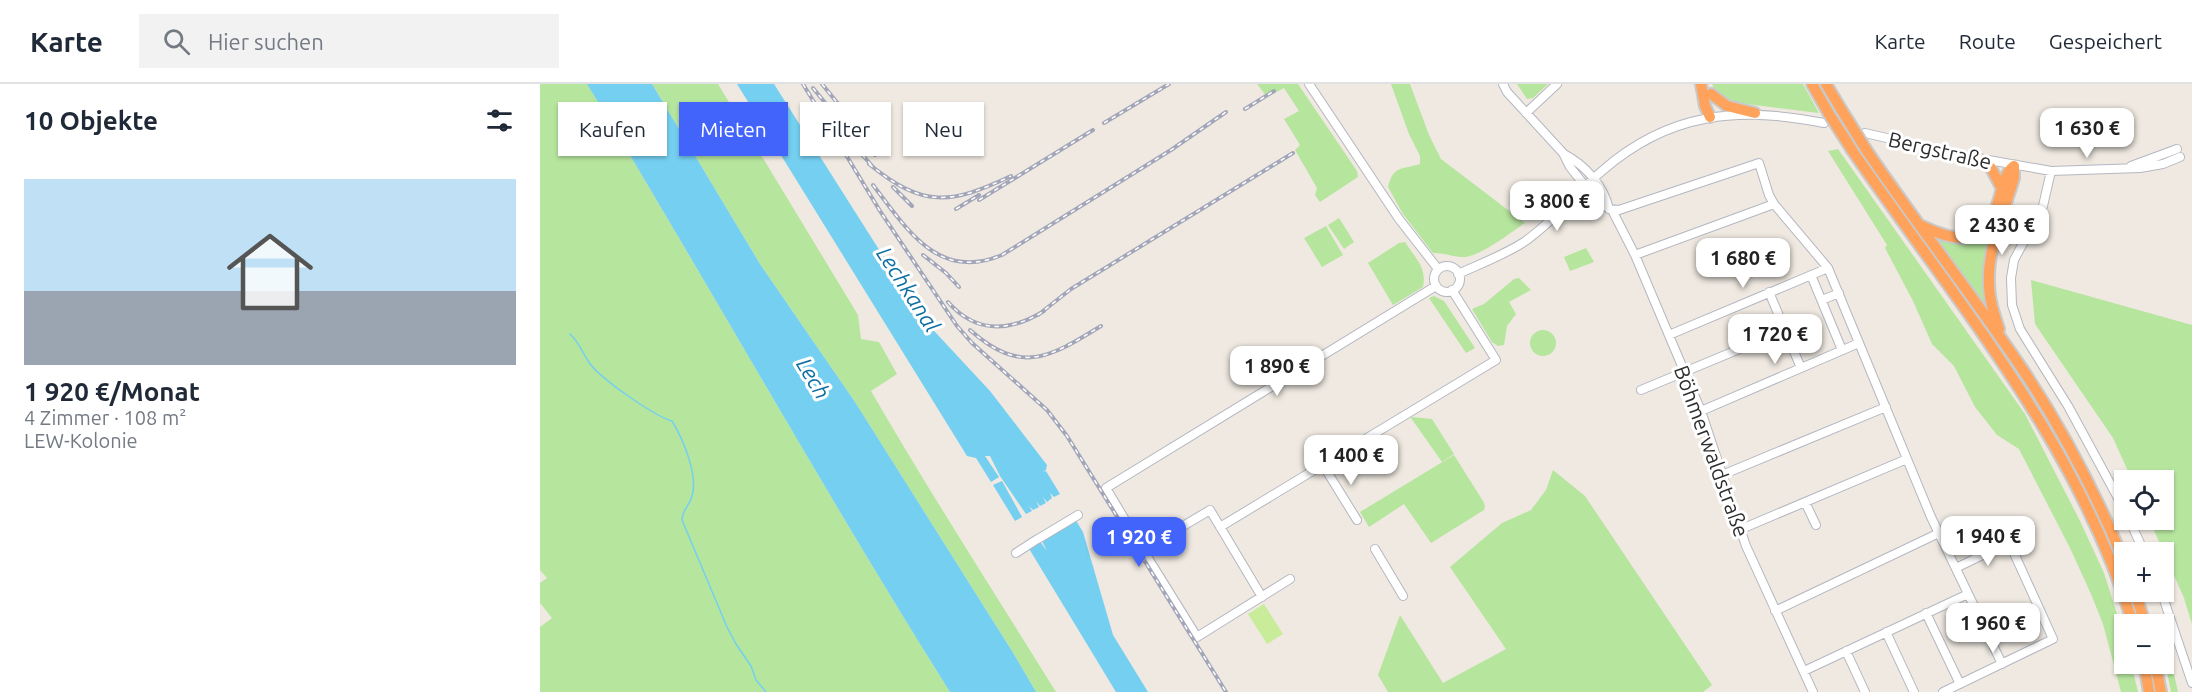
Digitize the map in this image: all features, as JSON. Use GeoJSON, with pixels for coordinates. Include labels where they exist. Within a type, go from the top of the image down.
{"type":"FeatureCollection","features":[{"type":"Feature","properties":{"kind":"highway"},"geometry":{"type":"LineString","coordinates":[[1701,84],[1705,106],[1710,117]]}},
{"type":"Feature","properties":{"kind":"highway"},"geometry":{"type":"LineString","coordinates":[[1812,84],[1827,118],[1992,345],[2040,419],[2091,516],[2115,569],[2130,614]]}},
{"type":"Feature","properties":{"kind":"highway"},"geometry":{"type":"LineString","coordinates":[[1826,84],[1867,151],[2037,392],[2069,445],[2116,542]]}},
{"type":"Feature","properties":{"kind":"highway"},"geometry":{"type":"LineString","coordinates":[[1710,89],[1713,104],[1710,117]]}},
{"type":"Feature","properties":{"kind":"highway"},"geometry":{"type":"LineString","coordinates":[[1710,89],[1727,106],[1755,113]]}},
{"type":"Feature","properties":{"kind":"highway"},"geometry":{"type":"LineString","coordinates":[[1981,160],[1991,168],[2002,189]]}},
{"type":"Feature","properties":{"kind":"highway"},"geometry":{"type":"LineString","coordinates":[[1918,224],[1952,239],[1976,234],[1994,216],[2006,175],[2014,166]]}},
{"type":"Feature","properties":{"kind":"highway"},"geometry":{"type":"LineString","coordinates":[[2001,338],[1990,300],[1988,282],[1990,261],[2014,178],[2014,166]]}},
{"type":"Feature","properties":{"kind":"highway"},"geometry":{"type":"LineString","coordinates":[[2146,674],[2149,692]]}},
{"type":"Feature","properties":{"kind":"highway"},"geometry":{"type":"LineString","coordinates":[[2158,674],[2161,692]]}},
{"type":"Feature","properties":{"kind":"street"},"geometry":{"type":"LineString","coordinates":[[1309,84],[1397,216],[1438,269]]}},
{"type":"Feature","properties":{"kind":"street"},"geometry":{"type":"LineString","coordinates":[[1503,84],[1507,92],[1563,153],[1602,205],[1610,209],[1620,210],[1758,163],[1768,195],[1828,268],[1939,533],[2002,664]]}},
{"type":"Feature","properties":{"kind":"street"},"geometry":{"type":"LineString","coordinates":[[1526,113],[1557,84]]}},
{"type":"Feature","properties":{"kind":"street"},"geometry":{"type":"LineString","coordinates":[[1458,274],[1522,243],[1554,218],[1614,161],[1650,137],[1689,122],[1710,117],[1755,113],[1827,118]]}},
{"type":"Feature","properties":{"kind":"street","name":"Bergstraße"},"geometry":{"type":"LineString","coordinates":[[1865,133],[1981,160],[2051,171],[2156,166],[2178,153]]}},
{"type":"Feature","properties":{"kind":"street","name":"Böhmerwaldstraße"},"geometry":{"type":"LineString","coordinates":[[1563,153],[1575,160],[1593,179],[1635,255],[1701,411],[1739,530],[1814,692]]}},
{"type":"Feature","properties":{"kind":"street"},"geometry":{"type":"LineString","coordinates":[[2051,171],[2043,206],[2014,260],[2011,278],[2012,305],[2020,329],[2083,432],[2114,490]]}},
{"type":"Feature","properties":{"kind":"street"},"geometry":{"type":"LineString","coordinates":[[1635,255],[1774,204]]}},
{"type":"Feature","properties":{"kind":"street"},"geometry":{"type":"LineString","coordinates":[[1450,266],[1458,274],[1459,283],[1452,290],[1441,290],[1436,286],[1434,276],[1438,269],[1450,266]]}},
{"type":"Feature","properties":{"kind":"street"},"geometry":{"type":"LineString","coordinates":[[1669,335],[1828,268]]}},
{"type":"Feature","properties":{"kind":"street"},"geometry":{"type":"LineString","coordinates":[[1811,275],[1842,350]]}},
{"type":"Feature","properties":{"kind":"street"},"geometry":{"type":"LineString","coordinates":[[1290,579],[1197,637],[1106,488],[1436,286]]}},
{"type":"Feature","properties":{"kind":"street"},"geometry":{"type":"LineString","coordinates":[[1220,527],[1496,360],[1452,290]]}},
{"type":"Feature","properties":{"kind":"street"},"geometry":{"type":"LineString","coordinates":[[1769,292],[1801,368]]}},
{"type":"Feature","properties":{"kind":"street"},"geometry":{"type":"LineString","coordinates":[[1822,300],[1839,293]]}},
{"type":"Feature","properties":{"kind":"street"},"geometry":{"type":"LineString","coordinates":[[1641,390],[1785,330]]}},
{"type":"Feature","properties":{"kind":"street"},"geometry":{"type":"LineString","coordinates":[[1701,411],[1859,343]]}},
{"type":"Feature","properties":{"kind":"street"},"geometry":{"type":"LineString","coordinates":[[1722,475],[1886,406]]}},
{"type":"Feature","properties":{"kind":"street"},"geometry":{"type":"LineString","coordinates":[[1739,530],[1907,459]]}},
{"type":"Feature","properties":{"kind":"street"},"geometry":{"type":"LineString","coordinates":[[1323,465],[1357,520]]}},
{"type":"Feature","properties":{"kind":"street"},"geometry":{"type":"LineString","coordinates":[[1805,502],[1815,525]]}},
{"type":"Feature","properties":{"kind":"street"},"geometry":{"type":"LineString","coordinates":[[1143,550],[1210,510],[1262,597]]}},
{"type":"Feature","properties":{"kind":"street"},"geometry":{"type":"LineString","coordinates":[[1016,553],[1078,515]]}},
{"type":"Feature","properties":{"kind":"street"},"geometry":{"type":"LineString","coordinates":[[1775,611],[1939,533]]}},
{"type":"Feature","properties":{"kind":"street"},"geometry":{"type":"LineString","coordinates":[[1943,692],[2053,639],[2009,542],[1956,568]]}},
{"type":"Feature","properties":{"kind":"street"},"geometry":{"type":"LineString","coordinates":[[1375,549],[1402,596]]}},
{"type":"Feature","properties":{"kind":"street"},"geometry":{"type":"LineString","coordinates":[[1804,671],[1968,594]]}},
{"type":"Feature","properties":{"kind":"street"},"geometry":{"type":"LineString","coordinates":[[2165,602],[2192,683]]}},
{"type":"Feature","properties":{"kind":"street"},"geometry":{"type":"LineString","coordinates":[[1986,630],[2038,606]]}},
{"type":"Feature","properties":{"kind":"street"},"geometry":{"type":"LineString","coordinates":[[1926,613],[1960,684]]}},
{"type":"Feature","properties":{"kind":"street"},"geometry":{"type":"LineString","coordinates":[[1886,632],[1914,692]]}},
{"type":"Feature","properties":{"kind":"street"},"geometry":{"type":"LineString","coordinates":[[1846,651],[1865,692]]}},
{"type":"Feature","properties":{"kind":"green space"},"geometry":{"type":"Polygon","coordinates":[[[540,84],[587,84],[598,102],[558,102],[558,156],[630,156],[857,541],[950,692],[540,692],[540,627],[552,618],[540,603],[540,583],[547,578],[540,570],[540,84]]]}},
{"type":"Feature","properties":{"kind":"green space"},"geometry":{"type":"Polygon","coordinates":[[[652,84],[718,84],[729,102],[679,102],[679,129],[667,109],[667,102],[663,102],[652,84]]]}},
{"type":"Feature","properties":{"kind":"green space"},"geometry":{"type":"Polygon","coordinates":[[[1257,84],[1298,84],[1357,171],[1358,177],[1320,202],[1315,195],[1317,188],[1295,150],[1300,145],[1284,119],[1299,111],[1284,88],[1267,97],[1257,84]]]}},
{"type":"Feature","properties":{"kind":"green space"},"geometry":{"type":"Polygon","coordinates":[[[1391,84],[1410,84],[1429,135],[1441,159],[1525,223],[1476,254],[1461,257],[1433,253],[1403,214],[1388,187],[1396,172],[1420,164],[1420,156],[1409,134],[1391,84]]]}},
{"type":"Feature","properties":{"kind":"green space"},"geometry":{"type":"Polygon","coordinates":[[[1517,84],[1548,84],[1533,98],[1527,99],[1517,84]]]}},
{"type":"Feature","properties":{"kind":"green space"},"geometry":{"type":"Polygon","coordinates":[[[1712,84],[1803,84],[1819,113],[1731,102],[1716,94],[1712,84]]]}},
{"type":"Feature","properties":{"kind":"green space"},"geometry":{"type":"Polygon","coordinates":[[[1838,149],[2025,414],[2104,573],[2117,614],[2114,614],[2114,666],[2103,624],[2091,594],[2019,449],[1997,435],[1975,407],[1954,366],[1932,344],[1913,301],[1885,248],[1887,245],[1828,151],[1838,149]]]}},
{"type":"Feature","properties":{"kind":"green space"},"geometry":{"type":"Polygon","coordinates":[[[695,156],[762,156],[858,315],[861,339],[879,342],[897,374],[871,391],[1056,692],[1036,692],[855,402],[760,264],[695,156]]]}},
{"type":"Feature","properties":{"kind":"green space"},"geometry":{"type":"Polygon","coordinates":[[[2002,207],[1988,309],[1933,234],[1963,242],[2002,207]]]}},
{"type":"Feature","properties":{"kind":"green space"},"geometry":{"type":"Polygon","coordinates":[[[1339,218],[1354,242],[1344,249],[1328,225],[1339,218]]]}},
{"type":"Feature","properties":{"kind":"green space"},"geometry":{"type":"Polygon","coordinates":[[[1326,226],[1343,255],[1322,267],[1304,238],[1326,226]]]}},
{"type":"Feature","properties":{"kind":"green space"},"geometry":{"type":"Polygon","coordinates":[[[1405,242],[1422,268],[1423,287],[1393,305],[1368,263],[1399,243],[1405,242]]]}},
{"type":"Feature","properties":{"kind":"green space"},"geometry":{"type":"Polygon","coordinates":[[[1586,248],[1594,262],[1570,271],[1564,257],[1586,248]]]}},
{"type":"Feature","properties":{"kind":"green space"},"geometry":{"type":"Polygon","coordinates":[[[1519,278],[1531,290],[1509,302],[1516,314],[1507,326],[1504,345],[1498,346],[1492,342],[1472,309],[1484,304],[1514,279],[1519,278]]]}},
{"type":"Feature","properties":{"kind":"green space"},"geometry":{"type":"Polygon","coordinates":[[[2031,280],[2192,325],[2192,624],[2174,575],[2174,542],[2159,542],[2154,530],[2174,530],[2174,470],[2127,470],[2113,438],[2035,324],[2031,280]]]}},
{"type":"Feature","properties":{"kind":"green space"},"geometry":{"type":"Polygon","coordinates":[[[1434,296],[1444,301],[1475,348],[1466,353],[1429,298],[1434,296]]]}},
{"type":"Feature","properties":{"kind":"green space"},"geometry":{"type":"Polygon","coordinates":[[[1543,330],[1552,334],[1556,343],[1552,352],[1543,356],[1534,352],[1530,343],[1534,334],[1543,330]]]}},
{"type":"Feature","properties":{"kind":"green space"},"geometry":{"type":"Polygon","coordinates":[[[1412,417],[1432,419],[1454,454],[1442,462],[1412,417]]]}},
{"type":"Feature","properties":{"kind":"green space"},"geometry":{"type":"Polygon","coordinates":[[[1454,455],[1483,501],[1484,510],[1431,543],[1404,504],[1369,527],[1360,512],[1454,455]]]}},
{"type":"Feature","properties":{"kind":"green space"},"geometry":{"type":"Polygon","coordinates":[[[1553,470],[1585,496],[1712,685],[1703,692],[1388,692],[1378,675],[1400,615],[1443,683],[1506,649],[1450,567],[1502,523],[1531,510],[1546,490],[1553,470]]]}},
{"type":"Feature","properties":{"kind":"green space"},"geometry":{"type":"Polygon","coordinates":[[[1264,604],[1283,634],[1267,644],[1248,614],[1264,604]]]}},
{"type":"Feature","properties":{"kind":"green space"},"geometry":{"type":"Polygon","coordinates":[[[2116,674],[2134,674],[2138,692],[2121,692],[2116,674]]]}},
{"type":"Feature","properties":{"kind":"green space"},"geometry":{"type":"Polygon","coordinates":[[[2167,674],[2174,674],[2178,692],[2171,692],[2167,674]]]}},
{"type":"Feature","properties":{"kind":"water"},"geometry":{"type":"Polygon","coordinates":[[[587,84],[652,84],[663,102],[598,102],[587,84]]]}},
{"type":"Feature","properties":{"kind":"water"},"geometry":{"type":"Polygon","coordinates":[[[737,84],[774,84],[785,102],[748,102],[737,84]]]}},
{"type":"Feature","properties":{"kind":"water"},"geometry":{"type":"Polygon","coordinates":[[[788,106],[800,125],[800,156],[820,156],[923,319],[990,391],[1047,465],[1043,472],[1046,471],[1060,494],[1054,497],[1050,493],[1052,498],[1047,502],[1043,497],[1046,503],[1040,506],[1036,501],[1039,507],[1033,510],[1029,506],[1032,511],[1026,514],[1000,476],[990,456],[985,456],[999,477],[991,482],[976,458],[967,456],[782,156],[788,156],[788,106]]]}},
{"type":"Feature","properties":{"kind":"water","name":"Lech"},"geometry":{"type":"Polygon","coordinates":[[[667,109],[679,129],[679,156],[695,156],[760,264],[855,402],[1036,692],[950,692],[857,541],[630,156],[667,156],[667,109]]]}},
{"type":"Feature","properties":{"kind":"water"},"geometry":{"type":"Polygon","coordinates":[[[1002,481],[1022,517],[1015,521],[993,485],[1002,481]]]}},
{"type":"Feature","properties":{"kind":"water"},"geometry":{"type":"Polygon","coordinates":[[[1075,519],[1083,532],[1113,635],[1148,692],[1116,692],[1028,547],[1039,540],[1047,551],[1041,539],[1048,537],[1075,519]]]}},
{"type":"Feature","properties":{"kind":"waterway"},"geometry":{"type":"LineString","coordinates":[[570,334],[597,372],[642,405],[672,421],[685,448],[692,470],[693,490],[682,520],[727,627],[751,666],[756,680],[766,692]]}},
{"type":"Feature","properties":{"kind":"railway"},"geometry":{"type":"LineString","coordinates":[[803,84],[880,211],[957,326],[972,343],[1047,410],[1067,436],[1226,692]]}},
{"type":"Feature","properties":{"kind":"railway"},"geometry":{"type":"LineString","coordinates":[[822,84],[837,102]]}},
{"type":"Feature","properties":{"kind":"railway"},"geometry":{"type":"LineString","coordinates":[[1104,123],[1169,84]]}},
{"type":"Feature","properties":{"kind":"railway"},"geometry":{"type":"LineString","coordinates":[[813,88],[824,102]]}},
{"type":"Feature","properties":{"kind":"railway"},"geometry":{"type":"LineString","coordinates":[[1245,109],[1274,91]]}},
{"type":"Feature","properties":{"kind":"railway"},"geometry":{"type":"LineString","coordinates":[[873,185],[898,218],[926,247],[960,262],[979,262],[1002,255],[1171,150],[1226,112]]}},
{"type":"Feature","properties":{"kind":"railway"},"geometry":{"type":"LineString","coordinates":[[979,200],[1093,130]]}},
{"type":"Feature","properties":{"kind":"railway"},"geometry":{"type":"LineString","coordinates":[[1038,315],[1071,289],[1293,153]]}},
{"type":"Feature","properties":{"kind":"railway"},"geometry":{"type":"LineString","coordinates":[[863,156],[874,168]]}},
{"type":"Feature","properties":{"kind":"railway"},"geometry":{"type":"LineString","coordinates":[[869,164],[905,189],[937,197],[954,197],[971,193],[1011,176]]}},
{"type":"Feature","properties":{"kind":"railway"},"geometry":{"type":"LineString","coordinates":[[893,187],[912,206]]}},
{"type":"Feature","properties":{"kind":"railway"},"geometry":{"type":"LineString","coordinates":[[956,209],[979,195]]}},
{"type":"Feature","properties":{"kind":"railway"},"geometry":{"type":"LineString","coordinates":[[923,255],[946,273],[959,287]]}},
{"type":"Feature","properties":{"kind":"railway"},"geometry":{"type":"LineString","coordinates":[[948,302],[970,320],[994,326],[1019,323],[1044,311]]}},
{"type":"Feature","properties":{"kind":"railway"},"geometry":{"type":"LineString","coordinates":[[970,330],[988,344],[1005,353],[1020,357],[1035,357],[1066,346],[1101,326]]}},
{"type":"Feature","properties":{"kind":"water label","name":"Lechkanal"},"geometry":{"type":"Point","coordinates":[909,289]}}]}
